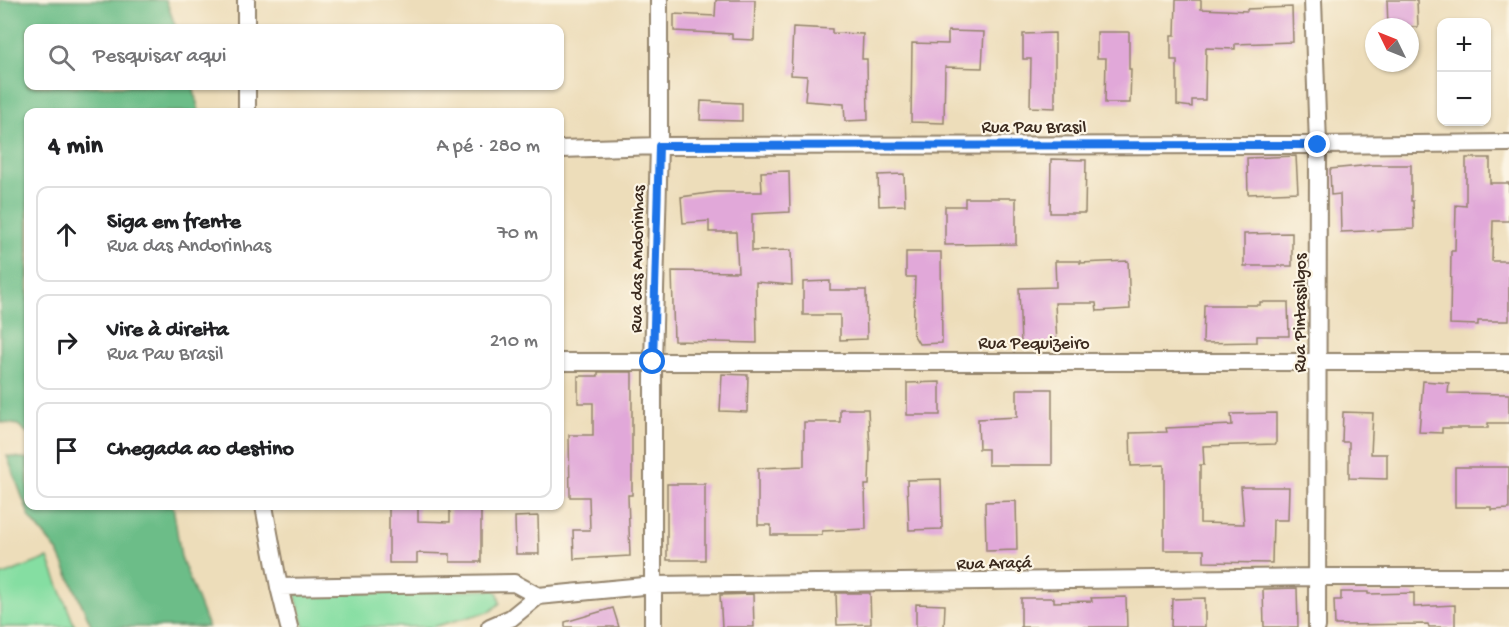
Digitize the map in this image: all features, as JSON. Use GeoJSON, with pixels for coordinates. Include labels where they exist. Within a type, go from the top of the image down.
{"type":"FeatureCollection","features":[{"type":"Feature","properties":{"kind":"street"},"geometry":{"type":"LineString","coordinates":[[246,0],[246,24]]}},
{"type":"Feature","properties":{"kind":"street","name":"Rua das Andorinhas"},"geometry":{"type":"LineString","coordinates":[[653,627],[653,362],[659,146],[659,0]]}},
{"type":"Feature","properties":{"kind":"street","name":"Rua Pintassilgos"},"geometry":{"type":"LineString","coordinates":[[1313,0],[1318,145],[1317,627]]}},
{"type":"Feature","properties":{"kind":"street"},"geometry":{"type":"LineString","coordinates":[[247,90],[247,108]]}},
{"type":"Feature","properties":{"kind":"street","name":"Rua Pau Brasil"},"geometry":{"type":"LineString","coordinates":[[564,149],[659,146],[1509,143]]}},
{"type":"Feature","properties":{"kind":"street","name":"Rua Pequizeiro"},"geometry":{"type":"LineString","coordinates":[[564,362],[1509,362]]}},
{"type":"Feature","properties":{"kind":"street"},"geometry":{"type":"LineString","coordinates":[[265,510],[289,627]]}},
{"type":"Feature","properties":{"kind":"street","name":"Rua Araçá"},"geometry":{"type":"LineString","coordinates":[[538,596],[654,585],[1509,577]]}},
{"type":"Feature","properties":{"kind":"street"},"geometry":{"type":"LineString","coordinates":[[279,586],[514,583],[538,596],[511,618],[490,627]]}},
{"type":"Feature","properties":{"kind":"green space"},"geometry":{"type":"Polygon","coordinates":[[[0,0],[166,0],[175,24],[24,24],[24,90],[194,90],[198,108],[24,108],[24,430],[18,425],[0,422],[0,0]]]}},
{"type":"Feature","properties":{"kind":"green space"},"geometry":{"type":"Polygon","coordinates":[[[7,456],[24,458],[24,502],[7,456]]]}},
{"type":"Feature","properties":{"kind":"green space"},"geometry":{"type":"Polygon","coordinates":[[[27,510],[174,510],[181,557],[208,627],[92,627],[58,552],[30,518],[27,510]]]}},
{"type":"Feature","properties":{"kind":"green space"},"geometry":{"type":"Polygon","coordinates":[[[48,558],[75,627],[0,627],[0,576],[48,558]]]}},
{"type":"Feature","properties":{"kind":"green space"},"geometry":{"type":"Polygon","coordinates":[[[494,590],[498,593],[500,603],[491,611],[432,627],[304,627],[295,594],[494,590]]]}},
{"type":"Feature","properties":{"kind":"building"},"geometry":{"type":"Polygon","coordinates":[[[716,0],[755,0],[754,40],[732,39],[732,34],[674,31],[674,14],[715,16],[716,0]]]}},
{"type":"Feature","properties":{"kind":"building"},"geometry":{"type":"Polygon","coordinates":[[[1176,0],[1201,0],[1201,9],[1247,11],[1247,9],[1292,7],[1293,42],[1235,44],[1235,49],[1206,48],[1205,100],[1192,100],[1192,107],[1177,105],[1177,60],[1171,60],[1171,35],[1175,35],[1176,0]]]}},
{"type":"Feature","properties":{"kind":"building"},"geometry":{"type":"Polygon","coordinates":[[[1387,0],[1417,0],[1418,18],[1388,18],[1387,0]]]}},
{"type":"Feature","properties":{"kind":"building"},"geometry":{"type":"Polygon","coordinates":[[[793,27],[832,29],[832,33],[863,34],[862,59],[867,59],[868,120],[845,121],[844,104],[805,101],[807,76],[791,75],[793,27]]]}},
{"type":"Feature","properties":{"kind":"building"},"geometry":{"type":"Polygon","coordinates":[[[948,31],[984,32],[982,68],[945,67],[944,123],[911,122],[912,43],[948,44],[948,31]]]}},
{"type":"Feature","properties":{"kind":"building"},"geometry":{"type":"Polygon","coordinates":[[[1097,32],[1129,32],[1130,103],[1105,103],[1106,58],[1097,58],[1097,32]]]}},
{"type":"Feature","properties":{"kind":"building"},"geometry":{"type":"Polygon","coordinates":[[[1055,33],[1055,108],[1030,107],[1031,59],[1023,59],[1023,34],[1055,33]]]}},
{"type":"Feature","properties":{"kind":"building"},"geometry":{"type":"Polygon","coordinates":[[[701,101],[742,103],[742,121],[700,120],[701,101]]]}},
{"type":"Feature","properties":{"kind":"building"},"geometry":{"type":"Polygon","coordinates":[[[1296,156],[1298,192],[1248,194],[1247,158],[1296,156]]]}},
{"type":"Feature","properties":{"kind":"building"},"geometry":{"type":"Polygon","coordinates":[[[1466,158],[1490,158],[1490,183],[1509,183],[1509,221],[1493,221],[1492,261],[1509,261],[1509,321],[1478,321],[1478,325],[1450,324],[1451,251],[1455,251],[1456,205],[1466,206],[1466,158]]]}},
{"type":"Feature","properties":{"kind":"building"},"geometry":{"type":"Polygon","coordinates":[[[1051,159],[1086,160],[1085,213],[1050,213],[1051,159]]]}},
{"type":"Feature","properties":{"kind":"building"},"geometry":{"type":"Polygon","coordinates":[[[1372,165],[1411,165],[1414,229],[1341,232],[1340,194],[1331,195],[1330,169],[1372,165]]]}},
{"type":"Feature","properties":{"kind":"building"},"geometry":{"type":"Polygon","coordinates":[[[789,171],[790,212],[752,214],[752,251],[791,250],[792,285],[756,282],[757,343],[674,341],[672,271],[738,272],[736,232],[709,232],[709,221],[683,223],[681,197],[716,192],[762,192],[761,172],[789,171]]]}},
{"type":"Feature","properties":{"kind":"building"},"geometry":{"type":"Polygon","coordinates":[[[904,174],[905,205],[879,206],[878,175],[904,174]]]}},
{"type":"Feature","properties":{"kind":"building"},"geometry":{"type":"Polygon","coordinates":[[[965,198],[1016,198],[1016,244],[945,245],[945,206],[965,206],[965,198]]]}},
{"type":"Feature","properties":{"kind":"building"},"geometry":{"type":"Polygon","coordinates":[[[1292,233],[1292,266],[1244,266],[1244,234],[1292,233]]]}},
{"type":"Feature","properties":{"kind":"building"},"geometry":{"type":"Polygon","coordinates":[[[906,252],[941,252],[942,343],[919,344],[913,334],[915,277],[906,277],[906,252]]]}},
{"type":"Feature","properties":{"kind":"building"},"geometry":{"type":"Polygon","coordinates":[[[1055,261],[1080,261],[1080,263],[1128,261],[1130,309],[1097,311],[1096,303],[1055,303],[1057,345],[1021,346],[1019,288],[1056,287],[1055,261]]]}},
{"type":"Feature","properties":{"kind":"building"},"geometry":{"type":"Polygon","coordinates":[[[830,281],[830,290],[866,290],[867,339],[840,340],[840,315],[803,315],[803,282],[830,281]]]}},
{"type":"Feature","properties":{"kind":"building"},"geometry":{"type":"Polygon","coordinates":[[[1260,302],[1288,302],[1289,336],[1257,336],[1257,342],[1203,343],[1204,305],[1260,305],[1260,302]]]}},
{"type":"Feature","properties":{"kind":"building"},"geometry":{"type":"Polygon","coordinates":[[[598,372],[632,372],[632,495],[628,495],[630,556],[574,559],[573,530],[590,530],[589,497],[570,497],[569,435],[593,435],[593,403],[578,403],[578,376],[598,376],[598,372]]]}},
{"type":"Feature","properties":{"kind":"building"},"geometry":{"type":"Polygon","coordinates":[[[722,374],[748,375],[747,412],[720,411],[722,374]]]}},
{"type":"Feature","properties":{"kind":"building"},"geometry":{"type":"Polygon","coordinates":[[[1423,381],[1449,383],[1448,393],[1509,394],[1509,423],[1488,423],[1488,428],[1442,428],[1442,433],[1419,432],[1423,381]]]}},
{"type":"Feature","properties":{"kind":"building"},"geometry":{"type":"Polygon","coordinates":[[[940,382],[940,415],[907,415],[907,383],[940,382]]]}},
{"type":"Feature","properties":{"kind":"building"},"geometry":{"type":"Polygon","coordinates":[[[1017,389],[1052,389],[1052,465],[988,465],[988,449],[979,449],[978,419],[1017,417],[1017,389]]]}},
{"type":"Feature","properties":{"kind":"building"},"geometry":{"type":"Polygon","coordinates":[[[840,409],[868,409],[870,449],[869,485],[865,485],[866,529],[822,531],[822,535],[771,535],[771,525],[758,525],[758,468],[804,466],[804,422],[840,422],[840,409]]]}},
{"type":"Feature","properties":{"kind":"building"},"geometry":{"type":"Polygon","coordinates":[[[1343,412],[1373,413],[1371,454],[1387,454],[1387,479],[1349,478],[1349,442],[1342,442],[1343,412]]]}},
{"type":"Feature","properties":{"kind":"building"},"geometry":{"type":"Polygon","coordinates":[[[1276,413],[1276,444],[1203,446],[1204,465],[1200,465],[1200,523],[1244,524],[1241,487],[1289,487],[1288,520],[1273,520],[1272,563],[1204,562],[1204,550],[1164,550],[1164,465],[1131,466],[1130,433],[1167,432],[1166,428],[1232,425],[1231,414],[1276,413]]]}},
{"type":"Feature","properties":{"kind":"building"},"geometry":{"type":"Polygon","coordinates":[[[1455,467],[1509,467],[1509,509],[1455,507],[1455,467]]]}},
{"type":"Feature","properties":{"kind":"building"},"geometry":{"type":"Polygon","coordinates":[[[941,479],[942,529],[909,530],[907,480],[941,479]]]}},
{"type":"Feature","properties":{"kind":"building"},"geometry":{"type":"Polygon","coordinates":[[[667,484],[705,484],[705,560],[667,560],[667,484]]]}},
{"type":"Feature","properties":{"kind":"building"},"geometry":{"type":"Polygon","coordinates":[[[1016,501],[1017,550],[986,551],[985,502],[1016,501]]]}},
{"type":"Feature","properties":{"kind":"building"},"geometry":{"type":"Polygon","coordinates":[[[389,510],[418,510],[418,521],[450,522],[450,510],[481,510],[481,562],[450,562],[450,554],[417,553],[417,563],[389,563],[389,510]]]}},
{"type":"Feature","properties":{"kind":"building"},"geometry":{"type":"Polygon","coordinates":[[[538,516],[539,554],[516,554],[515,517],[538,516]]]}},
{"type":"Feature","properties":{"kind":"building"},"geometry":{"type":"Polygon","coordinates":[[[1297,588],[1298,627],[1264,627],[1263,589],[1297,588]]]}},
{"type":"Feature","properties":{"kind":"building"},"geometry":{"type":"Polygon","coordinates":[[[1341,592],[1414,593],[1414,607],[1455,605],[1455,627],[1429,627],[1428,624],[1335,625],[1334,600],[1341,600],[1341,592]]]}},
{"type":"Feature","properties":{"kind":"building"},"geometry":{"type":"Polygon","coordinates":[[[836,593],[870,593],[871,624],[837,625],[836,593]]]}},
{"type":"Feature","properties":{"kind":"building"},"geometry":{"type":"Polygon","coordinates":[[[753,594],[754,627],[722,627],[720,595],[753,594]]]}},
{"type":"Feature","properties":{"kind":"building"},"geometry":{"type":"Polygon","coordinates":[[[1126,597],[1127,627],[1021,627],[1021,598],[1054,598],[1054,602],[1126,597]]]}},
{"type":"Feature","properties":{"kind":"building"},"geometry":{"type":"Polygon","coordinates":[[[1205,598],[1205,627],[1171,627],[1172,599],[1205,598]]]}},
{"type":"Feature","properties":{"kind":"building"},"geometry":{"type":"Polygon","coordinates":[[[916,604],[945,605],[944,627],[916,627],[916,604]]]}},
{"type":"Feature","properties":{"kind":"building"},"geometry":{"type":"Polygon","coordinates":[[[613,608],[619,627],[565,627],[565,622],[613,608]]]}},
{"type":"Feature","properties":{"kind":"route"},"geometry":{"type":"LineString","coordinates":[[653,362],[659,146],[1318,145]]}}]}
